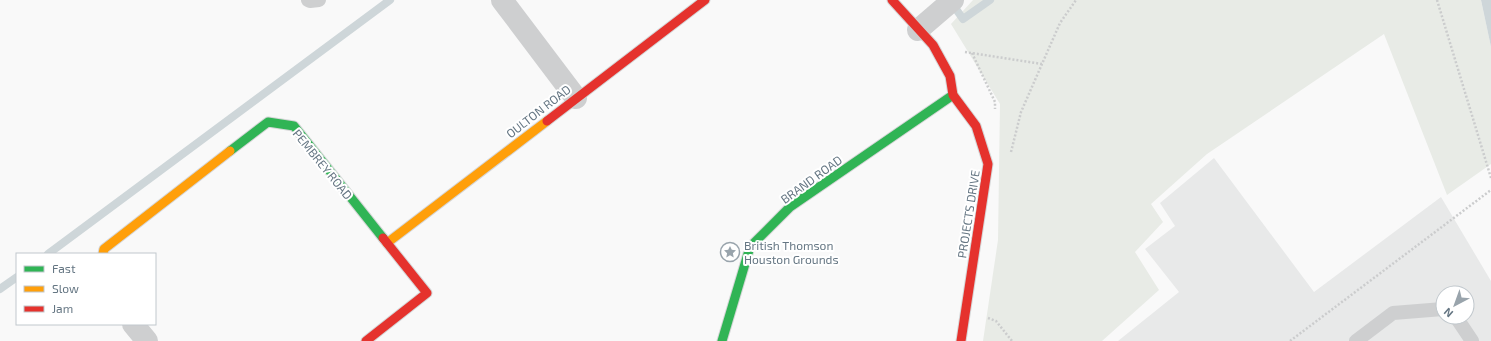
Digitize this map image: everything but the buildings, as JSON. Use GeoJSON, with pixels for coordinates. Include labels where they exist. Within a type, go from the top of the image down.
{"type":"FeatureCollection","features":[{"type":"Feature","properties":{"kind":"street"},"geometry":{"type":"LineString","coordinates":[[502,0],[576,98]]}},
{"type":"Feature","properties":{"kind":"street","name":"OULTON ROAD"},"geometry":{"type":"LineString","coordinates":[[387,243],[705,0]]}},
{"type":"Feature","properties":{"kind":"street","name":"PROJECTS DRIVE"},"geometry":{"type":"LineString","coordinates":[[892,0],[927,32],[950,76],[953,95],[976,126],[988,164],[964,311],[961,341]]}},
{"type":"Feature","properties":{"kind":"street"},"geometry":{"type":"LineString","coordinates":[[927,32],[954,0]]}},
{"type":"Feature","properties":{"kind":"street","name":"BRAND ROAD"},"geometry":{"type":"LineString","coordinates":[[722,341],[750,248],[790,207],[953,95]]}},
{"type":"Feature","properties":{"kind":"street","name":"PEMBREY ROAD"},"geometry":{"type":"LineString","coordinates":[[103,253],[104,249],[268,122],[294,126],[427,293],[366,341]]}},
{"type":"Feature","properties":{"kind":"street"},"geometry":{"type":"LineString","coordinates":[[134,325],[147,341]]}},
{"type":"Feature","properties":{"kind":"lane"},"geometry":{"type":"LineString","coordinates":[[308,0],[310,2],[318,0]]}},
{"type":"Feature","properties":{"kind":"lane"},"geometry":{"type":"LineString","coordinates":[[1356,341],[1393,313],[1435,310]]}},
{"type":"Feature","properties":{"kind":"lane"},"geometry":{"type":"LineString","coordinates":[[1461,325],[1472,341]]}},
{"type":"Feature","properties":{"kind":"path"},"geometry":{"type":"LineString","coordinates":[[927,32],[990,57],[1042,64],[1060,23],[1076,0]]}},
{"type":"Feature","properties":{"kind":"path"},"geometry":{"type":"LineString","coordinates":[[1437,0],[1491,178]]}},
{"type":"Feature","properties":{"kind":"path"},"geometry":{"type":"LineString","coordinates":[[1290,341],[1491,190]]}},
{"type":"Feature","properties":{"kind":"path"},"geometry":{"type":"LineString","coordinates":[[964,311],[996,321],[1012,341]]}},
{"type":"Feature","properties":{"kind":"shaded area"},"geometry":{"type":"Polygon","coordinates":[[[973,0],[1481,0],[1491,47],[1491,164],[1447,195],[1384,34],[1207,154],[1151,204],[1163,222],[1135,252],[1159,290],[1102,341],[983,341],[998,240],[1000,104],[951,24],[973,0]]]}},
{"type":"Feature","properties":{"kind":"shaded area"},"geometry":{"type":"Polygon","coordinates":[[[1481,0],[1491,0],[1491,47],[1481,0]]]}},
{"type":"Feature","properties":{"kind":"shaded area"},"geometry":{"type":"Polygon","coordinates":[[[1214,158],[1314,292],[1441,197],[1491,281],[1491,341],[1118,341],[1179,292],[1145,249],[1175,226],[1160,203],[1214,158]]]}},
{"type":"Feature","properties":{"kind":"waterway"},"geometry":{"type":"LineString","coordinates":[[49,253],[390,0]]}},
{"type":"Feature","properties":{"kind":"waterway"},"geometry":{"type":"LineString","coordinates":[[951,2],[963,19],[990,0]]}},
{"type":"Feature","properties":{"kind":"waterway"},"geometry":{"type":"LineString","coordinates":[[0,289],[16,278]]}},
{"type":"Feature","properties":{"kind":"traffic: fast"},"geometry":{"type":"LineString","coordinates":[[722,341],[750,247],[790,207],[953,95]]}},
{"type":"Feature","properties":{"kind":"traffic: fast"},"geometry":{"type":"LineString","coordinates":[[230,151],[268,122],[294,126],[383,238]]}},
{"type":"Feature","properties":{"kind":"traffic: slow"},"geometry":{"type":"LineString","coordinates":[[387,243],[547,121]]}},
{"type":"Feature","properties":{"kind":"traffic: slow"},"geometry":{"type":"LineString","coordinates":[[103,253],[104,249],[230,151]]}},
{"type":"Feature","properties":{"kind":"traffic: jam"},"geometry":{"type":"LineString","coordinates":[[547,121],[705,0]]}},
{"type":"Feature","properties":{"kind":"traffic: jam"},"geometry":{"type":"LineString","coordinates":[[892,0],[933,45],[950,76],[953,95],[976,126],[988,164],[961,341]]}},
{"type":"Feature","properties":{"kind":"traffic: jam"},"geometry":{"type":"LineString","coordinates":[[366,341],[427,293],[383,238]]}},
{"type":"Feature","properties":{"kind":"place","name":"British Thomson Houston Grounds"},"geometry":{"type":"Point","coordinates":[730,252]}}]}
